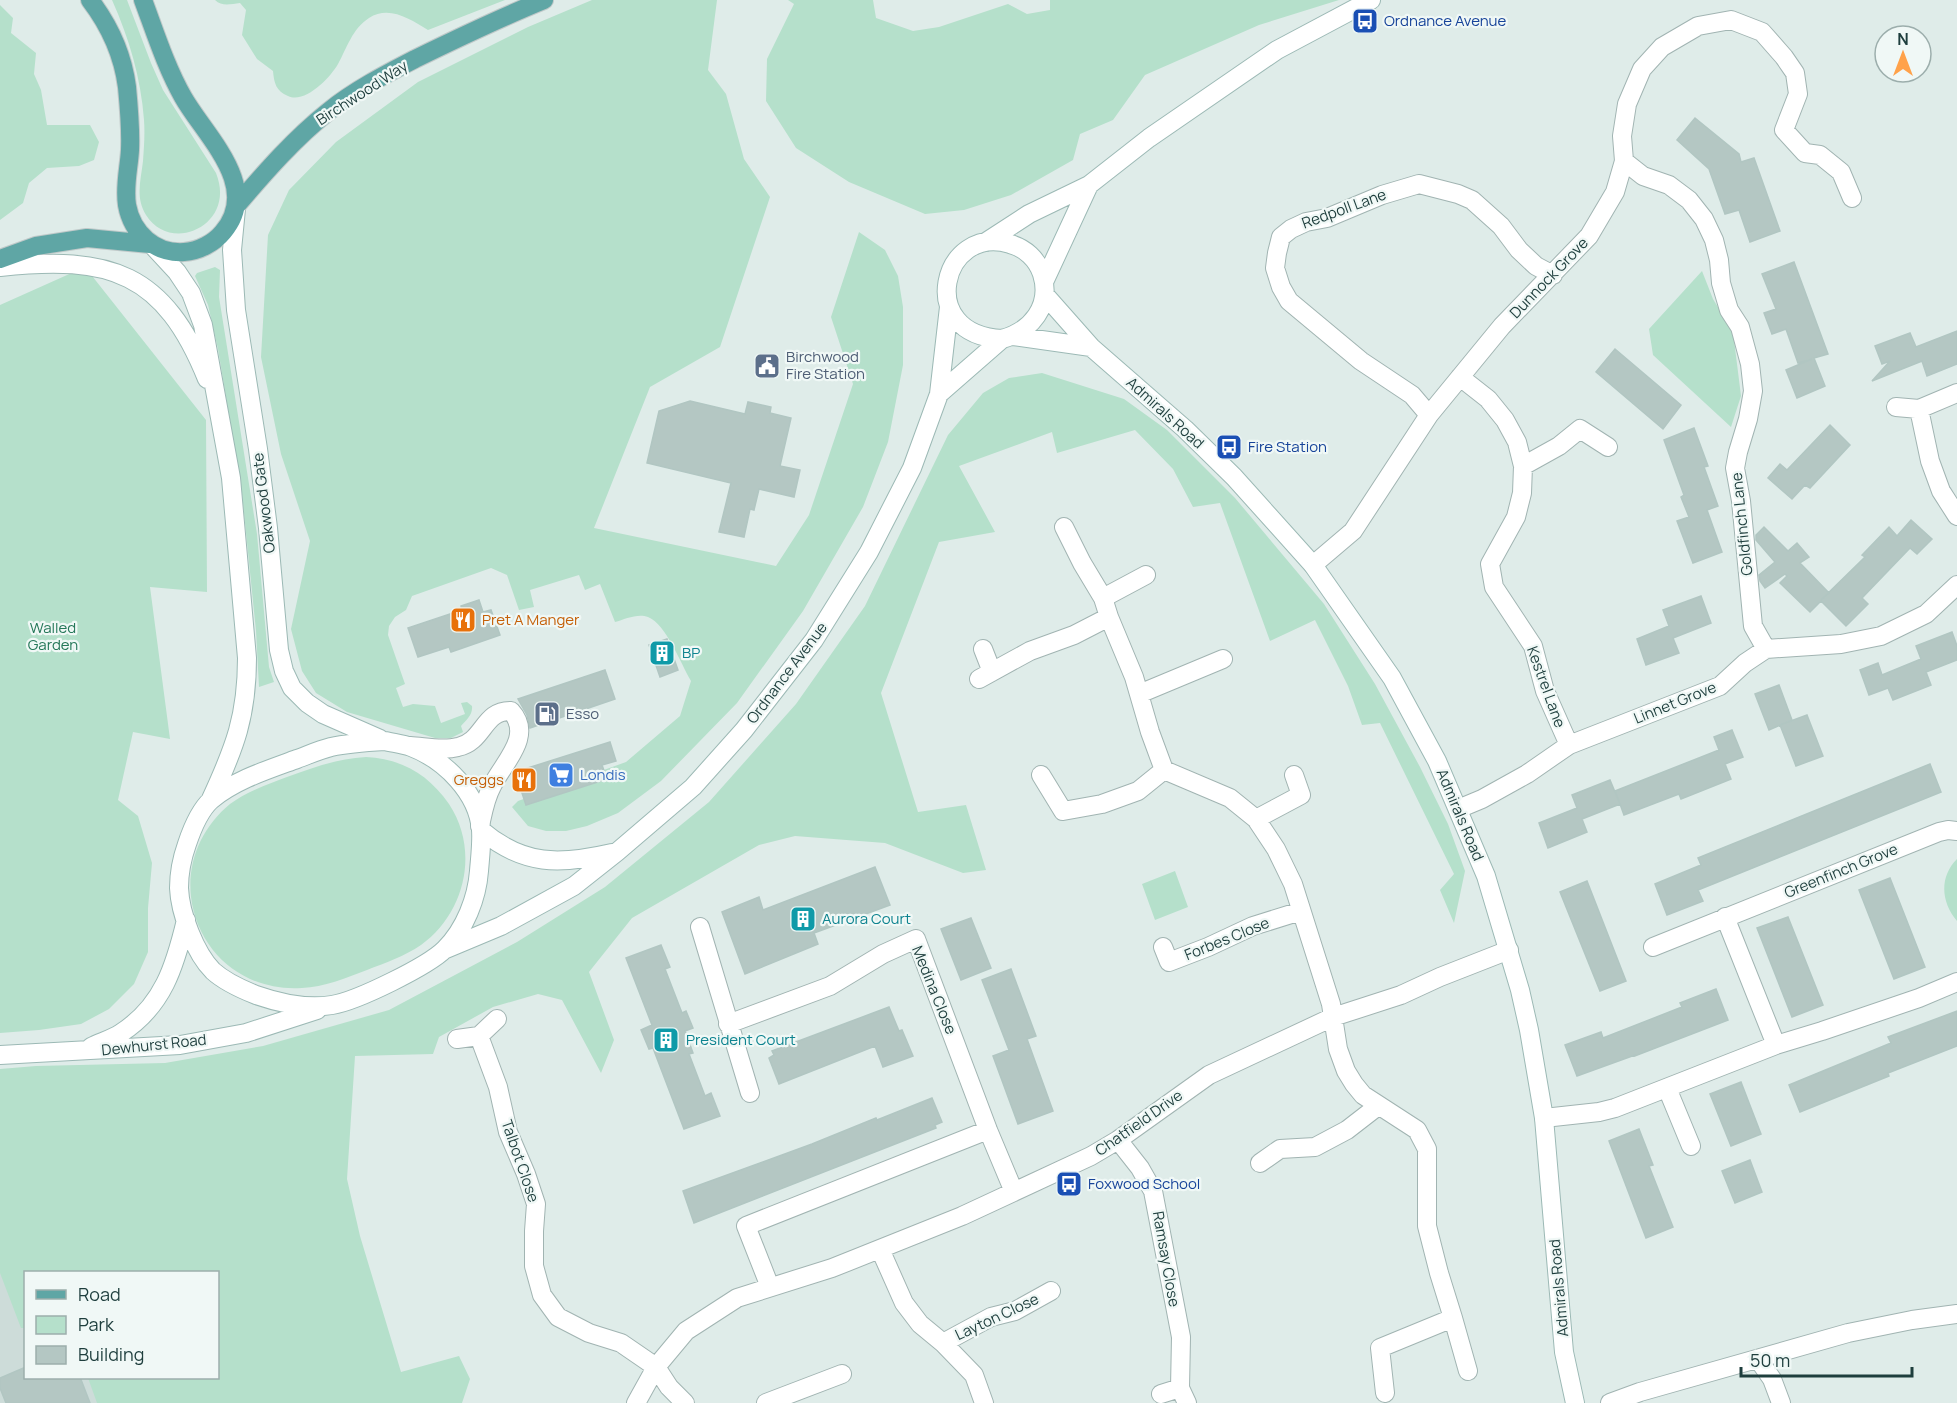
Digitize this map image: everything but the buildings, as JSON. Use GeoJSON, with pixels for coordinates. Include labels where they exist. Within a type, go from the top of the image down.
{"type":"FeatureCollection","features":[{"type":"Feature","properties":{"kind":"main road"},"geometry":{"type":"LineString","coordinates":[[90,0],[110,32],[126,83],[130,129],[126,180],[127,204],[132,220],[152,245]]}},
{"type":"Feature","properties":{"kind":"main road"},"geometry":{"type":"LineString","coordinates":[[143,0],[182,96],[228,164],[234,180],[237,207]]}},
{"type":"Feature","properties":{"kind":"main road","name":"Birchwood Way"},"geometry":{"type":"LineString","coordinates":[[152,245],[171,252],[186,252],[202,248],[217,240],[228,227],[237,207],[274,162],[331,109],[385,74],[473,30],[544,0]]}},
{"type":"Feature","properties":{"kind":"main road"},"geometry":{"type":"LineString","coordinates":[[0,260],[36,246],[87,238],[152,245]]}},
{"type":"Feature","properties":{"kind":"street"},"geometry":{"type":"LineString","coordinates":[[1091,347],[1008,338],[985,338],[970,332],[957,321],[949,307],[946,289],[949,274],[956,260],[967,250],[986,242],[1029,214],[1089,185],[1149,138],[1277,50],[1371,0]]}},
{"type":"Feature","properties":{"kind":"street","name":"Dunnock Grove"},"geometry":{"type":"LineString","coordinates":[[1313,565],[1353,531],[1429,415],[1502,326],[1589,236],[1615,192],[1624,161],[1622,136],[1627,104],[1642,69],[1662,47],[1698,26],[1731,20],[1762,32],[1795,73],[1798,94],[1784,130],[1805,153],[1820,155],[1841,172],[1852,198]]}},
{"type":"Feature","properties":{"kind":"street","name":"Goldfinch Lane"},"geometry":{"type":"LineString","coordinates":[[1624,161],[1643,176],[1669,185],[1689,200],[1704,219],[1714,240],[1721,283],[1729,310],[1740,327],[1750,364],[1753,391],[1736,468],[1754,626],[1766,649]]}},
{"type":"Feature","properties":{"kind":"street","name":"Redpoll Lane"},"geometry":{"type":"LineString","coordinates":[[1429,415],[1412,395],[1361,361],[1289,301],[1281,287],[1275,268],[1281,237],[1290,229],[1306,222],[1328,218],[1382,195],[1419,184],[1472,200],[1501,226],[1519,250],[1536,266],[1553,275]]}},
{"type":"Feature","properties":{"kind":"street"},"geometry":{"type":"LineString","coordinates":[[1008,338],[1025,330],[1035,320],[1041,308],[1045,288],[1089,185]]}},
{"type":"Feature","properties":{"kind":"street","name":"Oakwood Gate"},"geometry":{"type":"LineString","coordinates":[[237,207],[232,250],[236,310],[258,449],[279,650],[284,671],[292,688],[307,703],[323,714],[385,741]]}},
{"type":"Feature","properties":{"kind":"street"},"geometry":{"type":"LineString","coordinates":[[986,242],[1002,241],[1017,246],[1030,255],[1039,267],[1045,288]]}},
{"type":"Feature","properties":{"kind":"street","name":"Oakwood Gate"},"geometry":{"type":"LineString","coordinates":[[152,245],[177,272],[190,293],[203,325],[232,488],[247,658],[247,681],[241,727],[231,756],[210,801],[191,833],[182,859],[179,889],[186,920],[197,950],[214,971],[238,988],[268,999],[300,1006],[333,1005]]}},
{"type":"Feature","properties":{"kind":"street"},"geometry":{"type":"LineString","coordinates":[[0,267],[88,265],[126,276],[145,287],[174,316],[203,370],[220,412]]}},
{"type":"Feature","properties":{"kind":"street","name":"Admirals Road"},"geometry":{"type":"LineString","coordinates":[[1045,288],[1091,347],[1185,429],[1234,477],[1313,565],[1392,678],[1422,731],[1486,876],[1509,950],[1529,1030],[1544,1118],[1564,1352],[1575,1403]]}},
{"type":"Feature","properties":{"kind":"street","name":"Ordnance Avenue"},"geometry":{"type":"LineString","coordinates":[[446,949],[501,926],[574,886],[693,787],[744,730],[814,640],[869,552],[912,468],[939,394],[949,307]]}},
{"type":"Feature","properties":{"kind":"street","name":"Ordnance Avenue"},"geometry":{"type":"LineString","coordinates":[[939,394],[1008,338]]}},
{"type":"Feature","properties":{"kind":"street","name":"Kestrel Lane"},"geometry":{"type":"LineString","coordinates":[[1460,377],[1488,399],[1505,420],[1517,442],[1523,466],[1522,494],[1516,517],[1490,564],[1494,587],[1533,646],[1545,691],[1569,745]]}},
{"type":"Feature","properties":{"kind":"street"},"geometry":{"type":"LineString","coordinates":[[1896,407],[1919,409],[1957,393]]}},
{"type":"Feature","properties":{"kind":"street"},"geometry":{"type":"LineString","coordinates":[[1919,409],[1929,461],[1941,491],[1957,516]]}},
{"type":"Feature","properties":{"kind":"street"},"geometry":{"type":"LineString","coordinates":[[1523,466],[1559,446],[1580,429],[1608,447]]}},
{"type":"Feature","properties":{"kind":"street"},"geometry":{"type":"LineString","coordinates":[[1065,528],[1103,598],[1108,617],[1134,677],[1164,770],[1230,798],[1256,819],[1276,849],[1293,884],[1331,1004],[1338,1049],[1346,1071],[1353,1084],[1363,1095],[1417,1130],[1426,1149],[1427,1226],[1468,1371]]}},
{"type":"Feature","properties":{"kind":"street"},"geometry":{"type":"LineString","coordinates":[[1103,598],[1146,575]]}},
{"type":"Feature","properties":{"kind":"street"},"geometry":{"type":"LineString","coordinates":[[1766,649],[1841,644],[1881,636],[1926,614],[1957,585]]}},
{"type":"Feature","properties":{"kind":"street"},"geometry":{"type":"LineString","coordinates":[[983,649],[986,675],[1030,651],[1074,635],[1108,617]]}},
{"type":"Feature","properties":{"kind":"street","name":"Linnet Grove"},"geometry":{"type":"LineString","coordinates":[[1458,809],[1482,799],[1527,774],[1569,745],[1720,686],[1745,663],[1766,649]]}},
{"type":"Feature","properties":{"kind":"street"},"geometry":{"type":"LineString","coordinates":[[1139,694],[1223,659]]}},
{"type":"Feature","properties":{"kind":"street"},"geometry":{"type":"LineString","coordinates":[[210,801],[256,774],[330,747],[357,742],[385,741],[440,749],[459,747],[477,737],[493,715],[511,711],[518,719],[519,732],[514,750],[492,785],[485,801],[480,828],[478,884],[461,927],[446,949]]}},
{"type":"Feature","properties":{"kind":"street"},"geometry":{"type":"LineString","coordinates":[[410,746],[434,758],[457,779],[474,803],[480,828]]}},
{"type":"Feature","properties":{"kind":"street"},"geometry":{"type":"LineString","coordinates":[[1041,775],[1063,811],[1102,804],[1138,791],[1164,770]]}},
{"type":"Feature","properties":{"kind":"street"},"geometry":{"type":"LineString","coordinates":[[1256,819],[1301,795],[1294,776]]}},
{"type":"Feature","properties":{"kind":"street","name":"Ordnance Avenue"},"geometry":{"type":"LineString","coordinates":[[480,828],[495,842],[514,853],[533,858],[563,861],[617,852]]}},
{"type":"Feature","properties":{"kind":"street","name":"Greenfinch Grove"},"geometry":{"type":"LineString","coordinates":[[1653,947],[1939,832],[1957,831]]}},
{"type":"Feature","properties":{"kind":"street","name":"Forbes Close"},"geometry":{"type":"LineString","coordinates":[[1163,947],[1169,962],[1253,926],[1300,911]]}},
{"type":"Feature","properties":{"kind":"street"},"geometry":{"type":"LineString","coordinates":[[1725,917],[1776,1045]]}},
{"type":"Feature","properties":{"kind":"street","name":"Dewhurst Road"},"geometry":{"type":"LineString","coordinates":[[78,1052],[120,1034],[148,1011],[168,980],[178,955],[186,920]]}},
{"type":"Feature","properties":{"kind":"street"},"geometry":{"type":"LineString","coordinates":[[700,927],[750,1093]]}},
{"type":"Feature","properties":{"kind":"street","name":"Medina Close"},"geometry":{"type":"LineString","coordinates":[[728,1024],[830,986],[883,954],[916,939],[988,1130],[1014,1192]]}},
{"type":"Feature","properties":{"kind":"street","name":"Dewhurst Road"},"geometry":{"type":"LineString","coordinates":[[0,1055],[180,1045],[246,1033],[370,992],[425,964],[446,949]]}},
{"type":"Feature","properties":{"kind":"street","name":"Chatfield Drive"},"geometry":{"type":"LineString","coordinates":[[636,1403],[656,1367],[686,1331],[737,1298],[832,1268],[962,1216],[1091,1156],[1118,1140],[1209,1075],[1332,1017],[1401,995],[1440,976],[1509,950]]}},
{"type":"Feature","properties":{"kind":"street"},"geometry":{"type":"LineString","coordinates":[[1544,1118],[1599,1112],[1776,1045],[1833,1028],[1957,982]]}},
{"type":"Feature","properties":{"kind":"street"},"geometry":{"type":"LineString","coordinates":[[458,1039],[479,1036],[497,1018]]}},
{"type":"Feature","properties":{"kind":"street","name":"Talbot Close"},"geometry":{"type":"LineString","coordinates":[[479,1036],[498,1087],[508,1132],[536,1204],[534,1266],[542,1295],[558,1317],[589,1333],[621,1343],[656,1367]]}},
{"type":"Feature","properties":{"kind":"street"},"geometry":{"type":"LineString","coordinates":[[1667,1088],[1691,1146]]}},
{"type":"Feature","properties":{"kind":"street"},"geometry":{"type":"LineString","coordinates":[[1260,1163],[1280,1149],[1315,1147],[1347,1130],[1378,1106]]}},
{"type":"Feature","properties":{"kind":"street"},"geometry":{"type":"LineString","coordinates":[[770,1287],[746,1226],[988,1130]]}},
{"type":"Feature","properties":{"kind":"street","name":"Ramsay Close"},"geometry":{"type":"LineString","coordinates":[[1118,1140],[1140,1168],[1153,1191],[1181,1336],[1183,1396],[1161,1394]]}},
{"type":"Feature","properties":{"kind":"street","name":"Layton Close"},"geometry":{"type":"LineString","coordinates":[[880,1249],[904,1302],[920,1324],[944,1343],[974,1376],[984,1403]]}},
{"type":"Feature","properties":{"kind":"street","name":"Layton Close"},"geometry":{"type":"LineString","coordinates":[[944,1343],[991,1317],[1015,1311],[1052,1291]]}},
{"type":"Feature","properties":{"kind":"street"},"geometry":{"type":"LineString","coordinates":[[1610,1403],[1640,1392],[1848,1333],[1912,1320],[1957,1314]]}},
{"type":"Feature","properties":{"kind":"street"},"geometry":{"type":"LineString","coordinates":[[1385,1394],[1380,1348],[1453,1318]]}},
{"type":"Feature","properties":{"kind":"street"},"geometry":{"type":"LineString","coordinates":[[1758,1359],[1772,1379],[1781,1403]]}},
{"type":"Feature","properties":{"kind":"street"},"geometry":{"type":"LineString","coordinates":[[656,1367],[669,1387],[685,1403]]}},
{"type":"Feature","properties":{"kind":"street"},"geometry":{"type":"LineString","coordinates":[[766,1403],[842,1374]]}},
{"type":"Feature","properties":{"kind":"shaded area"},"geometry":{"type":"Polygon","coordinates":[[[0,1246],[25,1271],[24,1379],[113,1379],[125,1403],[0,1403],[0,1246]]]}},
{"type":"Feature","properties":{"kind":"green space"},"geometry":{"type":"Polygon","coordinates":[[[112,0],[127,0],[163,90],[216,173],[220,191],[217,207],[210,220],[185,233],[170,233],[157,227],[146,215],[141,202],[144,125],[140,89],[124,29],[112,0]]]}},
{"type":"Feature","properties":{"kind":"green space"},"geometry":{"type":"Polygon","coordinates":[[[215,0],[505,0],[428,30],[399,15],[377,14],[363,22],[358,28],[329,76],[309,93],[295,97],[288,96],[278,89],[273,71],[257,59],[242,35],[246,10],[240,3],[224,4],[215,0]]]}},
{"type":"Feature","properties":{"kind":"green space"},"geometry":{"type":"Polygon","coordinates":[[[592,0],[717,0],[708,70],[726,94],[744,159],[770,197],[720,347],[650,387],[594,528],[776,566],[809,515],[853,384],[831,317],[859,232],[885,250],[898,276],[903,307],[903,365],[888,442],[863,507],[803,611],[737,703],[661,781],[618,813],[587,826],[566,831],[546,831],[528,826],[512,807],[518,801],[626,762],[680,716],[691,681],[667,636],[655,621],[648,617],[632,617],[615,622],[600,584],[585,590],[579,575],[530,590],[534,607],[519,610],[507,575],[491,568],[412,596],[406,610],[395,617],[389,626],[388,635],[405,684],[396,688],[403,707],[413,704],[435,706],[441,723],[465,714],[461,703],[467,702],[472,709],[469,717],[461,726],[463,732],[451,738],[435,738],[347,712],[316,693],[302,671],[291,629],[310,541],[281,454],[261,357],[268,235],[289,190],[336,142],[418,82],[528,27],[592,0]]]}},
{"type":"Feature","properties":{"kind":"green space"},"geometry":{"type":"Polygon","coordinates":[[[788,0],[873,0],[876,18],[913,31],[939,27],[1008,4],[1027,14],[1050,10],[1050,0],[1339,0],[1259,25],[1145,75],[1113,120],[1080,134],[1073,160],[1011,195],[964,210],[925,214],[849,182],[796,148],[766,101],[767,59],[794,4],[788,0]]]}},
{"type":"Feature","properties":{"kind":"green space"},"geometry":{"type":"Polygon","coordinates":[[[0,5],[13,18],[11,33],[36,53],[34,74],[41,90],[47,125],[90,125],[99,142],[94,160],[79,166],[47,168],[29,183],[23,203],[0,220],[0,5]]]}},
{"type":"Feature","properties":{"kind":"green space","name":"Walled Garden"},"geometry":{"type":"Polygon","coordinates":[[[85,267],[206,420],[207,592],[150,587],[170,739],[133,732],[118,800],[138,816],[152,863],[148,908],[148,952],[134,984],[109,1009],[81,1024],[0,1033],[0,305],[85,267]]]}},
{"type":"Feature","properties":{"kind":"green space"},"geometry":{"type":"Polygon","coordinates":[[[215,267],[220,270],[219,297],[257,534],[269,667],[274,682],[259,687],[256,631],[242,493],[218,349],[208,305],[195,276],[197,273],[215,267]]]}},
{"type":"Feature","properties":{"kind":"green space"},"geometry":{"type":"Polygon","coordinates":[[[1702,271],[1713,299],[1733,332],[1741,396],[1731,427],[1653,355],[1649,329],[1702,271]]]}},
{"type":"Feature","properties":{"kind":"green space"},"geometry":{"type":"Polygon","coordinates":[[[1042,373],[1124,399],[1167,430],[1235,498],[1324,604],[1375,684],[1448,824],[1465,871],[1454,923],[1440,890],[1454,874],[1380,723],[1362,725],[1348,686],[1315,620],[1270,641],[1220,503],[1193,507],[1173,469],[1135,430],[1057,453],[1052,432],[959,466],[995,532],[939,542],[881,693],[918,812],[966,805],[986,870],[963,873],[885,843],[795,836],[759,845],[632,918],[589,972],[614,1040],[601,1073],[562,1000],[538,994],[493,1007],[439,1037],[433,1054],[355,1056],[347,1179],[360,1236],[401,1372],[459,1356],[470,1379],[462,1403],[97,1403],[88,1379],[219,1379],[219,1271],[24,1271],[24,1328],[21,1328],[0,1273],[0,1069],[165,1063],[263,1046],[389,1010],[517,942],[605,887],[709,802],[796,704],[865,606],[948,435],[983,393],[1009,378],[1042,373]]]}},
{"type":"Feature","properties":{"kind":"green space"},"geometry":{"type":"Polygon","coordinates":[[[366,757],[403,765],[423,776],[441,793],[459,822],[464,841],[463,880],[448,916],[436,932],[415,949],[335,982],[302,988],[281,988],[244,976],[214,951],[195,917],[191,897],[191,871],[204,834],[220,813],[250,792],[316,767],[366,757]]]}},
{"type":"Feature","properties":{"kind":"green space"},"geometry":{"type":"Polygon","coordinates":[[[1957,859],[1957,921],[1948,906],[1944,890],[1947,874],[1957,859]]]}},
{"type":"Feature","properties":{"kind":"green space"},"geometry":{"type":"Polygon","coordinates":[[[1175,871],[1188,907],[1155,920],[1142,884],[1175,871]]]}},
{"type":"Feature","properties":{"kind":"place","name":"Ordnance Avenue"},"geometry":{"type":"Point","coordinates":[1365,21]}},
{"type":"Feature","properties":{"kind":"place","name":"Birchwood Fire Station"},"geometry":{"type":"Point","coordinates":[767,366]}},
{"type":"Feature","properties":{"kind":"place","name":"Fire Station"},"geometry":{"type":"Point","coordinates":[1229,447]}},
{"type":"Feature","properties":{"kind":"place","name":"Pret A Manger"},"geometry":{"type":"Point","coordinates":[463,620]}},
{"type":"Feature","properties":{"kind":"place","name":"BP"},"geometry":{"type":"Point","coordinates":[662,653]}},
{"type":"Feature","properties":{"kind":"place","name":"Esso"},"geometry":{"type":"Point","coordinates":[547,714]}},
{"type":"Feature","properties":{"kind":"place","name":"Londis"},"geometry":{"type":"Point","coordinates":[561,775]}},
{"type":"Feature","properties":{"kind":"place","name":"Greggs"},"geometry":{"type":"Point","coordinates":[524,780]}},
{"type":"Feature","properties":{"kind":"place","name":"Aurora Court"},"geometry":{"type":"Point","coordinates":[803,919]}},
{"type":"Feature","properties":{"kind":"place","name":"President Court"},"geometry":{"type":"Point","coordinates":[666,1040]}},
{"type":"Feature","properties":{"kind":"place","name":"Foxwood School"},"geometry":{"type":"Point","coordinates":[1069,1184]}}]}
